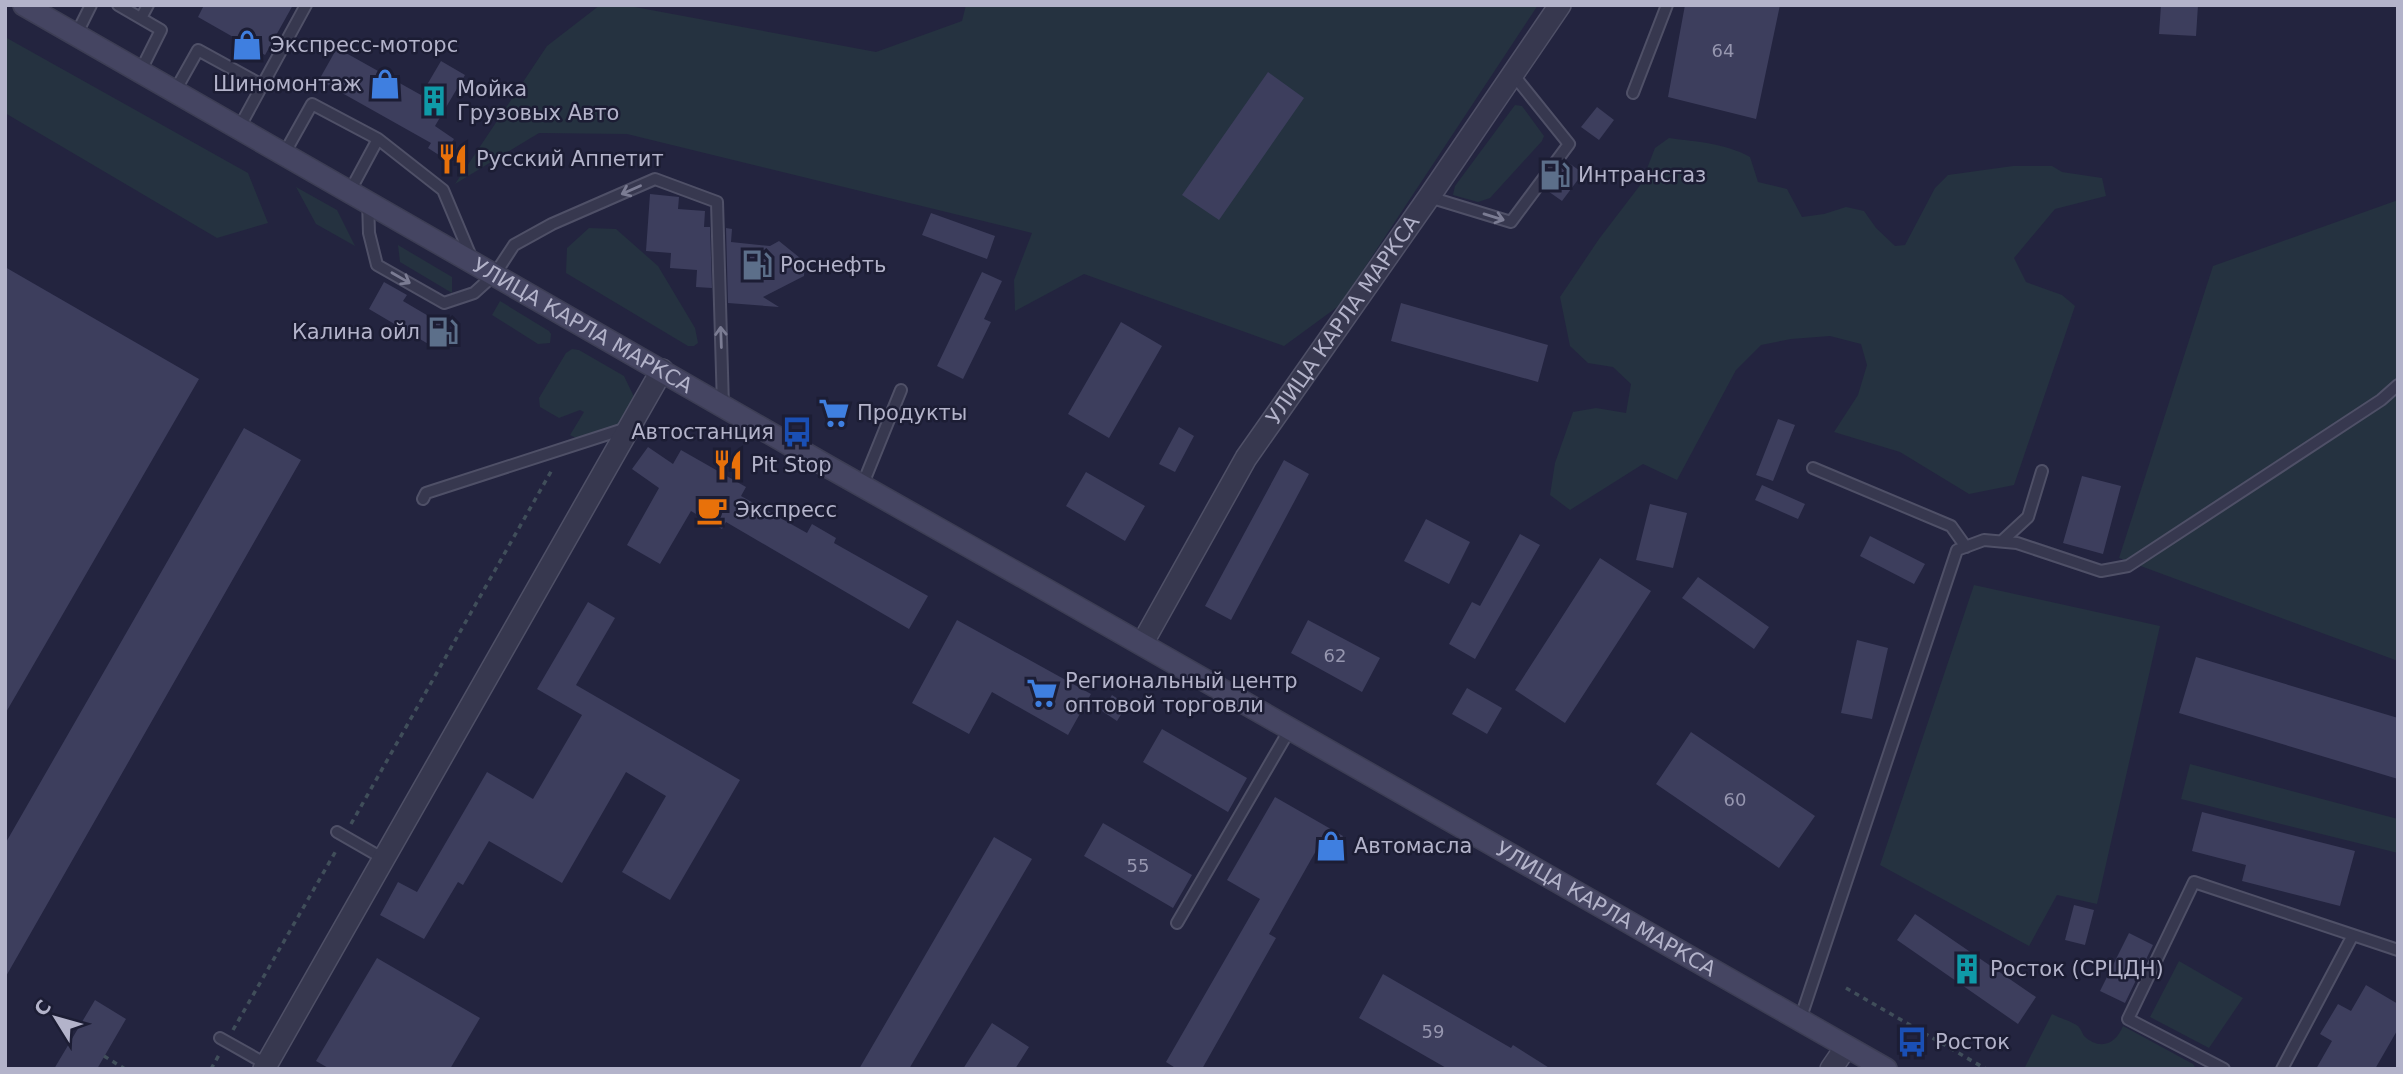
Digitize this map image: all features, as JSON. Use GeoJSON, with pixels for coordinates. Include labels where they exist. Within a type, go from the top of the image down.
{"type":"FeatureCollection","features":[{"type":"Feature","properties":{"kind":"main road","name":"УЛИЦА КАРЛА МАРКСА"},"geometry":{"type":"LineString","coordinates":[[24,5],[52,12],[76,35],[140,72],[1886,1069]]}},
{"type":"Feature","properties":{"kind":"street","name":"УЛИЦА КАРЛА МАРКСА"},"geometry":{"type":"LineString","coordinates":[[1142,644],[1246,458],[1560,5]]}},
{"type":"Feature","properties":{"kind":"street"},"geometry":{"type":"LineString","coordinates":[[265,1066],[662,370]]}},
{"type":"Feature","properties":{"kind":"street"},"geometry":{"type":"LineString","coordinates":[[1831,1069],[1846,1046]]}},
{"type":"Feature","properties":{"kind":"lane"},"geometry":{"type":"LineString","coordinates":[[76,35],[91,5]]}},
{"type":"Feature","properties":{"kind":"lane"},"geometry":{"type":"LineString","coordinates":[[118,5],[162,30],[140,72]]}},
{"type":"Feature","properties":{"kind":"lane"},"geometry":{"type":"LineString","coordinates":[[141,18],[148,5]]}},
{"type":"Feature","properties":{"kind":"lane"},"geometry":{"type":"LineString","coordinates":[[239,128],[306,5]]}},
{"type":"Feature","properties":{"kind":"lane"},"geometry":{"type":"LineString","coordinates":[[1633,93],[1667,5]]}},
{"type":"Feature","properties":{"kind":"lane"},"geometry":{"type":"LineString","coordinates":[[175,92],[198,50],[262,85]]}},
{"type":"Feature","properties":{"kind":"lane"},"geometry":{"type":"LineString","coordinates":[[1429,197],[1511,222],[1569,144],[1512,74]]}},
{"type":"Feature","properties":{"kind":"lane"},"geometry":{"type":"LineString","coordinates":[[284,154],[312,104],[379,139],[443,190],[473,261]]}},
{"type":"Feature","properties":{"kind":"lane"},"geometry":{"type":"LineString","coordinates":[[379,139],[359,196],[377,265],[444,303],[474,293],[495,274],[514,245],[552,224],[655,179],[717,202],[723,405]]}},
{"type":"Feature","properties":{"kind":"lane"},"geometry":{"type":"LineString","coordinates":[[1800,1020],[1957,550],[1984,540],[2002,541],[2017,543],[2101,571],[2128,566],[2381,400],[2398,385]]}},
{"type":"Feature","properties":{"kind":"lane"},"geometry":{"type":"LineString","coordinates":[[862,486],[901,390]]}},
{"type":"Feature","properties":{"kind":"lane"},"geometry":{"type":"LineString","coordinates":[[423,499],[426,493],[629,427]]}},
{"type":"Feature","properties":{"kind":"lane"},"geometry":{"type":"LineString","coordinates":[[1813,468],[1951,526],[1966,547]]}},
{"type":"Feature","properties":{"kind":"lane"},"geometry":{"type":"LineString","coordinates":[[2002,541],[2028,517],[2042,471]]}},
{"type":"Feature","properties":{"kind":"lane"},"geometry":{"type":"LineString","coordinates":[[1178,923],[1290,729]]}},
{"type":"Feature","properties":{"kind":"lane"},"geometry":{"type":"LineString","coordinates":[[340,834],[384,859]]}},
{"type":"Feature","properties":{"kind":"lane"},"geometry":{"type":"LineString","coordinates":[[2224,1069],[2129,1018],[2194,882],[2398,950]]}},
{"type":"Feature","properties":{"kind":"lane"},"geometry":{"type":"LineString","coordinates":[[2282,1069],[2353,935]]}},
{"type":"Feature","properties":{"kind":"lane"},"geometry":{"type":"LineString","coordinates":[[223,1040],[265,1066]]}},
{"type":"Feature","properties":{"kind":"path"},"geometry":{"type":"LineString","coordinates":[[211,1069],[223,1040],[340,834],[565,448]]}},
{"type":"Feature","properties":{"kind":"path"},"geometry":{"type":"LineString","coordinates":[[1846,988],[1986,1069]]}},
{"type":"Feature","properties":{"kind":"path"},"geometry":{"type":"LineString","coordinates":[[104,1056],[125,1069]]}},
{"type":"Feature","properties":{"kind":"shaded area"},"geometry":{"type":"Polygon","coordinates":[[[600,5],[624,5],[876,52],[962,21],[966,5],[1538,5],[1340,305],[1284,346],[1084,274],[1015,311],[1014,280],[1032,233],[627,134],[539,133],[455,184],[547,46],[600,5]]]}},
{"type":"Feature","properties":{"kind":"shaded area"},"geometry":{"type":"Polygon","coordinates":[[[5,37],[248,173],[268,223],[217,238],[5,113],[5,37]]]}},
{"type":"Feature","properties":{"kind":"shaded area"},"geometry":{"type":"Polygon","coordinates":[[[1515,105],[1522,106],[1544,136],[1542,141],[1490,198],[1478,202],[1453,195],[1455,186],[1515,105]]]}},
{"type":"Feature","properties":{"kind":"shaded area"},"geometry":{"type":"Polygon","coordinates":[[[1669,138],[1721,146],[1750,157],[1758,182],[1787,189],[1802,217],[1846,207],[1864,211],[1876,228],[1895,246],[1905,245],[1935,188],[1948,175],[2013,166],[2052,166],[2062,172],[2102,178],[2106,196],[2055,209],[2014,258],[2026,282],[2062,295],[2075,306],[2014,485],[1969,494],[1900,452],[1834,432],[1858,395],[1867,365],[1861,344],[1830,336],[1761,345],[1736,370],[1677,480],[1643,464],[1570,510],[1550,495],[1555,463],[1573,412],[1596,408],[1626,413],[1631,384],[1613,367],[1588,363],[1570,346],[1560,297],[1641,184],[1655,148],[1669,138]]]}},
{"type":"Feature","properties":{"kind":"shaded area"},"geometry":{"type":"Polygon","coordinates":[[[296,187],[337,210],[355,246],[316,224],[296,187]]]}},
{"type":"Feature","properties":{"kind":"shaded area"},"geometry":{"type":"Polygon","coordinates":[[[2398,200],[2398,661],[2119,558],[2213,266],[2398,200]]]}},
{"type":"Feature","properties":{"kind":"shaded area"},"geometry":{"type":"Polygon","coordinates":[[[589,228],[616,229],[658,266],[695,328],[698,343],[688,346],[566,273],[567,248],[589,228]]]}},
{"type":"Feature","properties":{"kind":"shaded area"},"geometry":{"type":"Polygon","coordinates":[[[398,245],[452,277],[452,293],[400,262],[398,245]]]}},
{"type":"Feature","properties":{"kind":"shaded area"},"geometry":{"type":"Polygon","coordinates":[[[500,301],[549,331],[550,343],[538,344],[492,315],[500,301]]]}},
{"type":"Feature","properties":{"kind":"shaded area"},"geometry":{"type":"Polygon","coordinates":[[[572,349],[579,350],[624,376],[636,401],[626,423],[578,439],[570,435],[584,412],[580,410],[559,418],[540,407],[539,398],[566,353],[572,349]]]}},
{"type":"Feature","properties":{"kind":"shaded area"},"geometry":{"type":"Polygon","coordinates":[[[1974,585],[2160,626],[2097,904],[2057,895],[2029,946],[1880,865],[1974,585]]]}},
{"type":"Feature","properties":{"kind":"shaded area"},"geometry":{"type":"Polygon","coordinates":[[[2190,764],[2398,819],[2398,853],[2181,799],[2190,764]]]}},
{"type":"Feature","properties":{"kind":"shaded area"},"geometry":{"type":"Polygon","coordinates":[[[2179,961],[2243,998],[2209,1048],[2150,1017],[2179,961]]]}},
{"type":"Feature","properties":{"kind":"shaded area"},"geometry":{"type":"Polygon","coordinates":[[[2052,1014],[2078,1026],[2084,1036],[2096,1043],[2112,1041],[2123,1026],[2193,1064],[2196,1069],[2024,1069],[2052,1014]]]}},
{"type":"Feature","properties":{"kind":"building"},"geometry":{"type":"Polygon","coordinates":[[[204,5],[293,5],[265,55],[198,17],[204,5]]]}},
{"type":"Feature","properties":{"kind":"building"},"geometry":{"type":"Polygon","coordinates":[[[1685,5],[1780,5],[1756,119],[1668,97],[1685,5]]]}},
{"type":"Feature","properties":{"kind":"building"},"geometry":{"type":"Polygon","coordinates":[[[2161,5],[2198,5],[2196,36],[2159,34],[2161,5]]]}},
{"type":"Feature","properties":{"kind":"building"},"geometry":{"type":"Polygon","coordinates":[[[337,48],[421,95],[441,61],[465,75],[435,126],[454,139],[442,157],[428,148],[431,143],[319,80],[337,48]]]}},
{"type":"Feature","properties":{"kind":"building"},"geometry":{"type":"Polygon","coordinates":[[[1268,72],[1304,98],[1219,220],[1182,195],[1268,72]]]}},
{"type":"Feature","properties":{"kind":"building"},"geometry":{"type":"Polygon","coordinates":[[[1597,107],[1614,120],[1599,140],[1581,127],[1597,107]]]}},
{"type":"Feature","properties":{"kind":"building"},"geometry":{"type":"Polygon","coordinates":[[[1566,161],[1583,173],[1562,201],[1545,189],[1566,161]]]}},
{"type":"Feature","properties":{"kind":"building"},"geometry":{"type":"Polygon","coordinates":[[[650,194],[679,197],[678,209],[705,211],[704,227],[710,227],[712,288],[696,287],[697,270],[670,268],[671,253],[646,251],[650,194]]]}},
{"type":"Feature","properties":{"kind":"building"},"geometry":{"type":"Polygon","coordinates":[[[931,213],[995,236],[987,259],[922,235],[931,213]]]}},
{"type":"Feature","properties":{"kind":"building"},"geometry":{"type":"Polygon","coordinates":[[[726,228],[732,229],[731,242],[770,246],[779,241],[805,262],[804,276],[763,297],[779,307],[728,303],[726,228]]]}},
{"type":"Feature","properties":{"kind":"building"},"geometry":{"type":"Polygon","coordinates":[[[5,267],[199,379],[5,714],[5,267]]]}},
{"type":"Feature","properties":{"kind":"building"},"geometry":{"type":"Polygon","coordinates":[[[982,272],[1002,281],[984,319],[991,322],[963,379],[937,366],[982,272]]]}},
{"type":"Feature","properties":{"kind":"building"},"geometry":{"type":"Polygon","coordinates":[[[384,282],[407,295],[403,301],[442,324],[430,345],[369,309],[384,282]]]}},
{"type":"Feature","properties":{"kind":"building"},"geometry":{"type":"Polygon","coordinates":[[[1401,303],[1548,345],[1538,382],[1391,341],[1401,303]]]}},
{"type":"Feature","properties":{"kind":"building"},"geometry":{"type":"Polygon","coordinates":[[[1121,322],[1162,346],[1109,438],[1068,414],[1121,322]]]}},
{"type":"Feature","properties":{"kind":"building"},"geometry":{"type":"Polygon","coordinates":[[[1778,419],[1795,425],[1773,481],[1756,475],[1778,419]]]}},
{"type":"Feature","properties":{"kind":"building"},"geometry":{"type":"Polygon","coordinates":[[[1179,427],[1194,436],[1175,472],[1159,464],[1179,427]]]}},
{"type":"Feature","properties":{"kind":"building"},"geometry":{"type":"Polygon","coordinates":[[[244,428],[301,460],[5,978],[5,844],[244,428]]]}},
{"type":"Feature","properties":{"kind":"building"},"geometry":{"type":"Polygon","coordinates":[[[648,447],[673,464],[681,450],[746,487],[741,496],[807,533],[812,524],[836,538],[834,543],[928,596],[909,629],[726,522],[722,529],[691,511],[660,564],[627,545],[659,488],[632,469],[648,447]]]}},
{"type":"Feature","properties":{"kind":"building"},"geometry":{"type":"Polygon","coordinates":[[[1284,460],[1309,474],[1231,620],[1205,606],[1284,460]]]}},
{"type":"Feature","properties":{"kind":"building"},"geometry":{"type":"Polygon","coordinates":[[[1086,472],[1145,506],[1125,541],[1066,506],[1086,472]]]}},
{"type":"Feature","properties":{"kind":"building"},"geometry":{"type":"Polygon","coordinates":[[[2082,476],[2121,486],[2103,554],[2063,543],[2082,476]]]}},
{"type":"Feature","properties":{"kind":"building"},"geometry":{"type":"Polygon","coordinates":[[[1762,485],[1805,504],[1798,519],[1755,500],[1762,485]]]}},
{"type":"Feature","properties":{"kind":"building"},"geometry":{"type":"Polygon","coordinates":[[[1650,504],[1687,513],[1673,568],[1636,560],[1650,504]]]}},
{"type":"Feature","properties":{"kind":"building"},"geometry":{"type":"Polygon","coordinates":[[[1426,519],[1470,542],[1449,584],[1404,561],[1426,519]]]}},
{"type":"Feature","properties":{"kind":"building"},"geometry":{"type":"Polygon","coordinates":[[[1520,534],[1540,545],[1475,659],[1449,644],[1472,602],[1480,606],[1520,534]]]}},
{"type":"Feature","properties":{"kind":"building"},"geometry":{"type":"Polygon","coordinates":[[[1870,536],[1925,564],[1914,584],[1860,556],[1870,536]]]}},
{"type":"Feature","properties":{"kind":"building"},"geometry":{"type":"Polygon","coordinates":[[[1600,558],[1651,591],[1565,723],[1515,690],[1600,558]]]}},
{"type":"Feature","properties":{"kind":"building"},"geometry":{"type":"Polygon","coordinates":[[[1698,577],[1769,627],[1754,649],[1682,598],[1698,577]]]}},
{"type":"Feature","properties":{"kind":"building"},"geometry":{"type":"Polygon","coordinates":[[[588,602],[615,618],[576,685],[740,780],[670,900],[622,872],[666,796],[626,772],[562,883],[489,841],[463,885],[458,882],[424,939],[380,915],[398,882],[417,892],[487,772],[533,799],[582,715],[537,689],[588,602]]]}},
{"type":"Feature","properties":{"kind":"building"},"geometry":{"type":"Polygon","coordinates":[[[957,620],[1091,694],[1068,735],[992,692],[969,734],[912,703],[957,620]]]}},
{"type":"Feature","properties":{"kind":"building"},"geometry":{"type":"Polygon","coordinates":[[[1308,620],[1380,658],[1362,692],[1291,653],[1308,620]]]}},
{"type":"Feature","properties":{"kind":"building"},"geometry":{"type":"Polygon","coordinates":[[[1857,640],[1888,648],[1872,719],[1841,713],[1857,640]]]}},
{"type":"Feature","properties":{"kind":"building"},"geometry":{"type":"Polygon","coordinates":[[[2196,657],[2398,718],[2398,779],[2179,713],[2196,657]]]}},
{"type":"Feature","properties":{"kind":"building"},"geometry":{"type":"Polygon","coordinates":[[[1467,688],[1502,708],[1487,734],[1452,714],[1467,688]]]}},
{"type":"Feature","properties":{"kind":"building"},"geometry":{"type":"Polygon","coordinates":[[[1112,695],[1127,705],[1117,721],[1102,711],[1112,695]]]}},
{"type":"Feature","properties":{"kind":"building"},"geometry":{"type":"Polygon","coordinates":[[[1162,729],[1247,778],[1228,812],[1143,762],[1162,729]]]}},
{"type":"Feature","properties":{"kind":"building"},"geometry":{"type":"Polygon","coordinates":[[[1691,732],[1815,816],[1779,868],[1656,784],[1691,732]]]}},
{"type":"Feature","properties":{"kind":"building"},"geometry":{"type":"Polygon","coordinates":[[[1275,797],[1343,836],[1331,857],[1317,849],[1269,934],[1276,938],[1202,1069],[1177,1069],[1166,1062],[1260,899],[1227,880],[1275,797]]]}},
{"type":"Feature","properties":{"kind":"building"},"geometry":{"type":"Polygon","coordinates":[[[2202,812],[2355,851],[2340,906],[2242,881],[2246,865],[2192,851],[2202,812]]]}},
{"type":"Feature","properties":{"kind":"building"},"geometry":{"type":"Polygon","coordinates":[[[1103,823],[1192,875],[1173,908],[1084,856],[1103,823]]]}},
{"type":"Feature","properties":{"kind":"building"},"geometry":{"type":"Polygon","coordinates":[[[994,837],[1032,859],[909,1069],[859,1069],[994,837]]]}},
{"type":"Feature","properties":{"kind":"building"},"geometry":{"type":"Polygon","coordinates":[[[2074,905],[2094,910],[2085,945],[2065,940],[2074,905]]]}},
{"type":"Feature","properties":{"kind":"building","name":"Росток (СРЦДН)"},"geometry":{"type":"Polygon","coordinates":[[[1915,914],[2036,997],[2018,1024],[1897,940],[1915,914]]]}},
{"type":"Feature","properties":{"kind":"building"},"geometry":{"type":"Polygon","coordinates":[[[2129,933],[2153,945],[2125,1003],[2100,991],[2129,933]]]}},
{"type":"Feature","properties":{"kind":"building"},"geometry":{"type":"Polygon","coordinates":[[[377,958],[480,1018],[450,1069],[330,1069],[316,1061],[377,958]]]}},
{"type":"Feature","properties":{"kind":"building"},"geometry":{"type":"Polygon","coordinates":[[[1383,974],[1511,1048],[1513,1045],[1551,1069],[1448,1069],[1359,1018],[1383,974]]]}},
{"type":"Feature","properties":{"kind":"building"},"geometry":{"type":"Polygon","coordinates":[[[2366,985],[2398,1004],[2398,1029],[2375,1069],[2316,1069],[2332,1041],[2320,1034],[2338,1004],[2351,1011],[2366,985]]]}},
{"type":"Feature","properties":{"kind":"building"},"geometry":{"type":"Polygon","coordinates":[[[95,1000],[126,1019],[97,1069],[54,1069],[95,1000]]]}},
{"type":"Feature","properties":{"kind":"building"},"geometry":{"type":"Polygon","coordinates":[[[992,1023],[1029,1047],[1015,1069],[963,1069],[992,1023]]]}},
{"type":"Feature","properties":{"kind":"place","name":"Экспресс-моторс"},"geometry":{"type":"Point","coordinates":[247,45]}},
{"type":"Feature","properties":{"kind":"place","name":"Шиномонтаж"},"geometry":{"type":"Point","coordinates":[385,84]}},
{"type":"Feature","properties":{"kind":"place","name":"Мойка Грузовых Авто"},"geometry":{"type":"Point","coordinates":[434,101]}},
{"type":"Feature","properties":{"kind":"place","name":"Русский Аппетит"},"geometry":{"type":"Point","coordinates":[453,159]}},
{"type":"Feature","properties":{"kind":"place","name":"Интрансгаз"},"geometry":{"type":"Point","coordinates":[1555,175]}},
{"type":"Feature","properties":{"kind":"place","name":"Роснефть"},"geometry":{"type":"Point","coordinates":[757,265]}},
{"type":"Feature","properties":{"kind":"place","name":"Калина ойл"},"geometry":{"type":"Point","coordinates":[443,332]}},
{"type":"Feature","properties":{"kind":"place","name":"Продукты"},"geometry":{"type":"Point","coordinates":[834,413]}},
{"type":"Feature","properties":{"kind":"place","name":"Автостанция"},"geometry":{"type":"Point","coordinates":[797,432]}},
{"type":"Feature","properties":{"kind":"place","name":"Pit Stop"},"geometry":{"type":"Point","coordinates":[728,465]}},
{"type":"Feature","properties":{"kind":"place","name":"Экспресс"},"geometry":{"type":"Point","coordinates":[712,510]}},
{"type":"Feature","properties":{"kind":"place","name":"Региональный центр оптовой торговли"},"geometry":{"type":"Point","coordinates":[1042,693]}},
{"type":"Feature","properties":{"kind":"place","name":"Автомасла"},"geometry":{"type":"Point","coordinates":[1331,846]}},
{"type":"Feature","properties":{"kind":"place","name":"Росток (СРЦДН)"},"geometry":{"type":"Point","coordinates":[1967,969]}},
{"type":"Feature","properties":{"kind":"place","name":"Росток"},"geometry":{"type":"Point","coordinates":[1912,1042]}}]}
